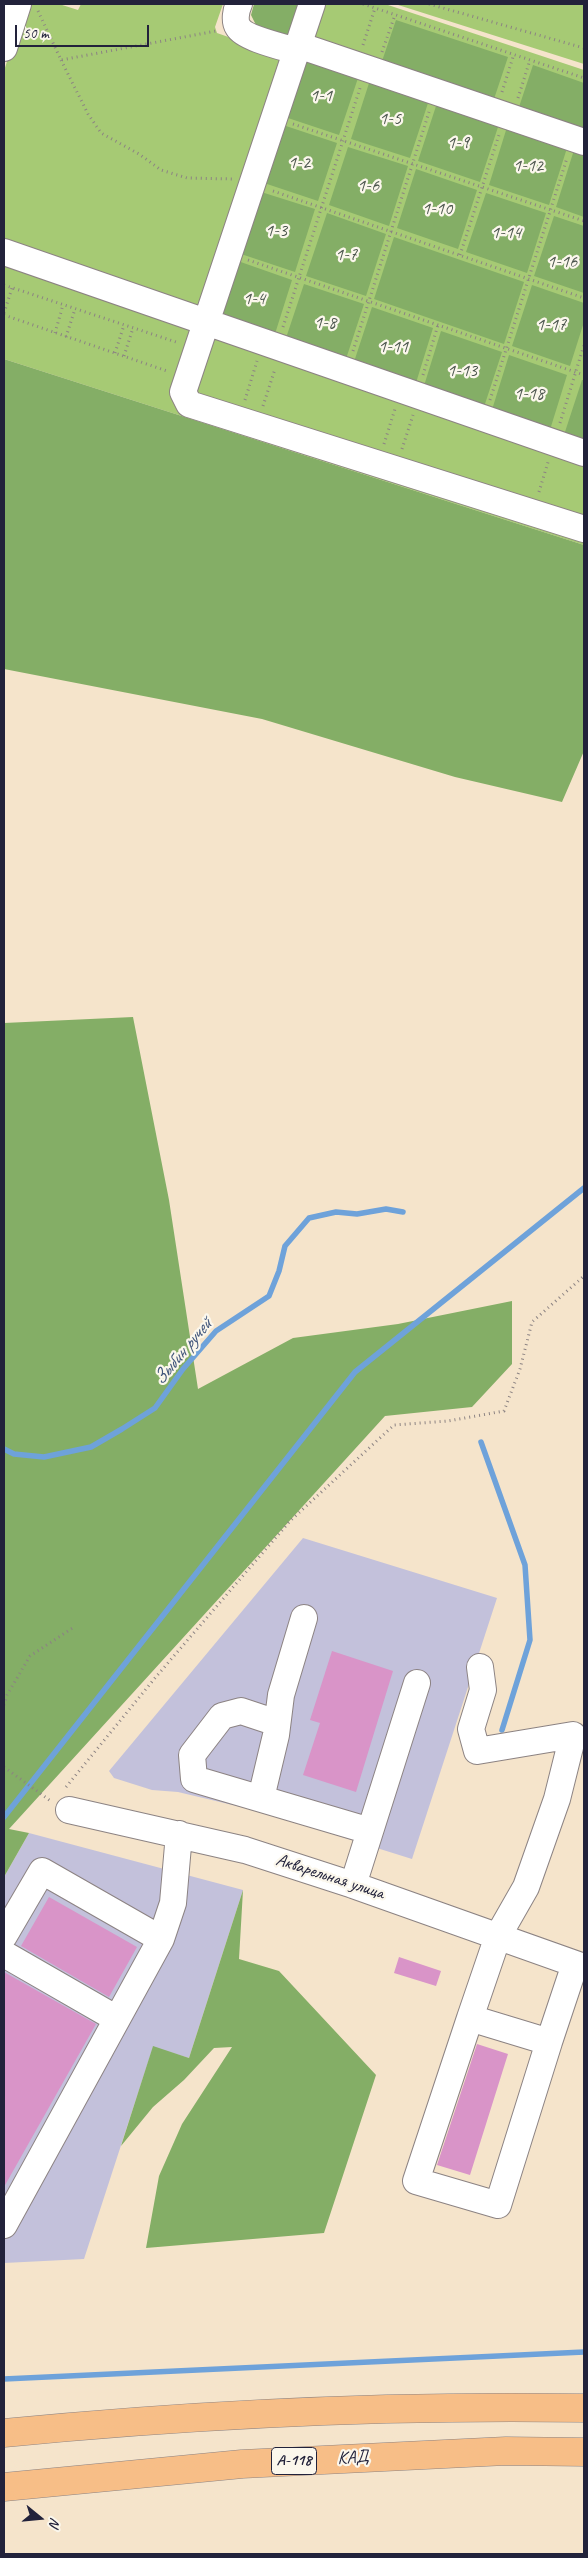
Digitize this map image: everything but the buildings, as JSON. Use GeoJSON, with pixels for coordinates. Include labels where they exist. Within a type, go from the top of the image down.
{"type":"FeatureCollection","features":[{"type":"Feature","properties":{"kind":"highway"},"geometry":{"type":"LineString","coordinates":[[4,2433],[113,2422],[247,2413],[500,2407],[584,2408]]}},
{"type":"Feature","properties":{"kind":"highway","name":"КАД"},"geometry":{"type":"LineString","coordinates":[[4,2487],[242,2464],[506,2451],[584,2452]]}},
{"type":"Feature","properties":{"kind":"street"},"geometry":{"type":"LineString","coordinates":[[4,48],[27,4]]}},
{"type":"Feature","properties":{"kind":"street"},"geometry":{"type":"LineString","coordinates":[[312,4],[183,392],[189,404],[584,529]]}},
{"type":"Feature","properties":{"kind":"street"},"geometry":{"type":"LineString","coordinates":[[238,15],[246,34],[366,68],[579,140]]}},
{"type":"Feature","properties":{"kind":"street"},"geometry":{"type":"LineString","coordinates":[[4,252],[584,453]]}},
{"type":"Feature","properties":{"kind":"street"},"geometry":{"type":"LineString","coordinates":[[261,1798],[281,1695],[304,1618]]}},
{"type":"Feature","properties":{"kind":"street"},"geometry":{"type":"LineString","coordinates":[[480,1668],[483,1690],[471,1729],[477,1751],[573,1734],[556,1799],[526,1886],[498,1936],[416,2181],[498,2205],[549,2042],[580,1965]]}},
{"type":"Feature","properties":{"kind":"street"},"geometry":{"type":"LineString","coordinates":[[353,1884],[417,1683]]}},
{"type":"Feature","properties":{"kind":"street"},"geometry":{"type":"LineString","coordinates":[[277,1723],[241,1711],[222,1716],[192,1755],[194,1779],[370,1831]]}},
{"type":"Feature","properties":{"kind":"street","name":"Акварельная улица"},"geometry":{"type":"LineString","coordinates":[[68,1798],[179,1834],[245,1850],[353,1884],[580,1965]]}},
{"type":"Feature","properties":{"kind":"street"},"geometry":{"type":"LineString","coordinates":[[4,2225],[161,1939],[173,1903],[179,1834]]}},
{"type":"Feature","properties":{"kind":"street"},"geometry":{"type":"LineString","coordinates":[[4,1936],[42,1871],[161,1939]]}},
{"type":"Feature","properties":{"kind":"street"},"geometry":{"type":"LineString","coordinates":[[4,1954],[117,2019]]}},
{"type":"Feature","properties":{"kind":"street"},"geometry":{"type":"LineString","coordinates":[[470,2018],[549,2042]]}},
{"type":"Feature","properties":{"kind":"path"},"geometry":{"type":"LineString","coordinates":[[27,4],[62,60],[88,114],[102,133],[139,154],[161,170],[187,178],[228,178],[252,183],[584,298]]}},
{"type":"Feature","properties":{"kind":"path"},"geometry":{"type":"LineString","coordinates":[[363,4],[584,78]]}},
{"type":"Feature","properties":{"kind":"path"},"geometry":{"type":"LineString","coordinates":[[429,4],[584,48]]}},
{"type":"Feature","properties":{"kind":"path"},"geometry":{"type":"LineString","coordinates":[[248,423],[299,278],[366,68],[375,8]]}},
{"type":"Feature","properties":{"kind":"path"},"geometry":{"type":"LineString","coordinates":[[62,60],[238,15]]}},
{"type":"Feature","properties":{"kind":"path"},"geometry":{"type":"LineString","coordinates":[[366,68],[394,15]]}},
{"type":"Feature","properties":{"kind":"path"},"geometry":{"type":"LineString","coordinates":[[460,255],[483,187],[504,115],[514,54]]}},
{"type":"Feature","properties":{"kind":"path"},"geometry":{"type":"LineString","coordinates":[[504,115],[530,60]]}},
{"type":"Feature","properties":{"kind":"path"},"geometry":{"type":"LineString","coordinates":[[346,371],[436,92]]}},
{"type":"Feature","properties":{"kind":"path"},"geometry":{"type":"LineString","coordinates":[[273,117],[584,221]]}},
{"type":"Feature","properties":{"kind":"path"},"geometry":{"type":"LineString","coordinates":[[484,418],[551,210],[579,140]]}},
{"type":"Feature","properties":{"kind":"path"},"geometry":{"type":"LineString","coordinates":[[228,254],[584,375]]}},
{"type":"Feature","properties":{"kind":"path"},"geometry":{"type":"LineString","coordinates":[[4,285],[181,344]]}},
{"type":"Feature","properties":{"kind":"path"},"geometry":{"type":"LineString","coordinates":[[12,288],[4,314],[54,333],[172,372]]}},
{"type":"Feature","properties":{"kind":"path"},"geometry":{"type":"LineString","coordinates":[[54,333],[63,305]]}},
{"type":"Feature","properties":{"kind":"path"},"geometry":{"type":"LineString","coordinates":[[66,336],[75,309]]}},
{"type":"Feature","properties":{"kind":"path"},"geometry":{"type":"LineString","coordinates":[[115,353],[124,325]]}},
{"type":"Feature","properties":{"kind":"path"},"geometry":{"type":"LineString","coordinates":[[387,466],[438,325]]}},
{"type":"Feature","properties":{"kind":"path"},"geometry":{"type":"LineString","coordinates":[[124,356],[133,328]]}},
{"type":"Feature","properties":{"kind":"path"},"geometry":{"type":"LineString","coordinates":[[532,512],[584,345]]}},
{"type":"Feature","properties":{"kind":"path"},"geometry":{"type":"LineString","coordinates":[[248,423],[274,346]]}},
{"type":"Feature","properties":{"kind":"path"},"geometry":{"type":"LineString","coordinates":[[387,466],[412,394]]}},
{"type":"Feature","properties":{"kind":"path"},"geometry":{"type":"LineString","coordinates":[[4,1767],[55,1804],[68,1798],[155,1678],[290,1521],[394,1425],[448,1421],[504,1411],[520,1369],[532,1322],[584,1276]]}},
{"type":"Feature","properties":{"kind":"path"},"geometry":{"type":"LineString","coordinates":[[4,1705],[7,1695],[30,1656],[74,1627]]}},
{"type":"Feature","properties":{"kind":"shaded area"},"geometry":{"type":"Polygon","coordinates":[[[303,1538],[497,1598],[412,1859],[262,1812],[178,1792],[152,1790],[114,1778],[109,1771],[303,1538]]]}},
{"type":"Feature","properties":{"kind":"shaded area"},"geometry":{"type":"Polygon","coordinates":[[[29,1833],[243,1890],[189,2058],[153,2047],[84,2259],[4,2263],[4,1877],[29,1833]]]}},
{"type":"Feature","properties":{"kind":"green space"},"geometry":{"type":"Polygon","coordinates":[[[25,4],[59,4],[78,10],[81,4],[223,4],[215,27],[217,33],[285,57],[200,312],[4,245],[4,71],[25,4]]]}},
{"type":"Feature","properties":{"kind":"green space"},"geometry":{"type":"Polygon","coordinates":[[[254,4],[304,4],[292,40],[258,29],[251,15],[254,4]]]}},
{"type":"Feature","properties":{"kind":"green space"},"geometry":{"type":"Polygon","coordinates":[[[317,4],[385,4],[584,70],[584,545],[4,359],[4,266],[207,336],[317,4]]]}},
{"type":"Feature","properties":{"kind":"green space"},"geometry":{"type":"Polygon","coordinates":[[[395,4],[584,4],[584,64],[395,4]]]}},
{"type":"Feature","properties":{"kind":"green space"},"geometry":{"type":"Polygon","coordinates":[[[396,20],[508,57],[492,105],[380,67],[396,20]]]}},
{"type":"Feature","properties":{"kind":"green space","name":"1-1"},"geometry":{"type":"Polygon","coordinates":[[[302,57],[359,75],[339,135],[282,116],[302,57]]]}},
{"type":"Feature","properties":{"kind":"green space"},"geometry":{"type":"Polygon","coordinates":[[[533,65],[584,83],[584,137],[517,113],[533,65]]]}},
{"type":"Feature","properties":{"kind":"green space","name":"1-5"},"geometry":{"type":"Polygon","coordinates":[[[370,80],[429,100],[410,158],[351,139],[370,80]]]}},
{"type":"Feature","properties":{"kind":"green space","name":"1-9"},"geometry":{"type":"Polygon","coordinates":[[[437,103],[499,124],[480,182],[418,161],[437,103]]]}},
{"type":"Feature","properties":{"kind":"green space","name":"1-2"},"geometry":{"type":"Polygon","coordinates":[[[280,124],[337,143],[318,201],[261,182],[280,124]]]}},
{"type":"Feature","properties":{"kind":"green space","name":"1-12"},"geometry":{"type":"Polygon","coordinates":[[[507,127],[567,148],[549,205],[489,185],[507,127]]]}},
{"type":"Feature","properties":{"kind":"green space","name":"1-6"},"geometry":{"type":"Polygon","coordinates":[[[348,147],[408,166],[389,226],[329,205],[348,147]]]}},
{"type":"Feature","properties":{"kind":"green space"},"geometry":{"type":"Polygon","coordinates":[[[574,150],[584,153],[584,217],[556,207],[574,150]]]}},
{"type":"Feature","properties":{"kind":"green space","name":"1-10"},"geometry":{"type":"Polygon","coordinates":[[[416,169],[477,190],[458,249],[397,228],[416,169]]]}},
{"type":"Feature","properties":{"kind":"green space","name":"1-3"},"geometry":{"type":"Polygon","coordinates":[[[258,191],[315,209],[295,272],[238,253],[258,191]]]}},
{"type":"Feature","properties":{"kind":"green space","name":"1-14"},"geometry":{"type":"Polygon","coordinates":[[[486,193],[546,213],[527,273],[466,252],[486,193]]]}},
{"type":"Feature","properties":{"kind":"green space","name":"1-7"},"geometry":{"type":"Polygon","coordinates":[[[327,213],[386,234],[366,296],[306,276],[327,213]]]}},
{"type":"Feature","properties":{"kind":"green space","name":"1-16"},"geometry":{"type":"Polygon","coordinates":[[[554,216],[584,226],[584,293],[534,276],[554,216]]]}},
{"type":"Feature","properties":{"kind":"green space"},"geometry":{"type":"Polygon","coordinates":[[[394,237],[524,282],[504,344],[374,299],[394,237]]]}},
{"type":"Feature","properties":{"kind":"green space","name":"1-4"},"geometry":{"type":"Polygon","coordinates":[[[235,260],[292,280],[274,337],[216,318],[235,260]]]}},
{"type":"Feature","properties":{"kind":"green space","name":"1-8"},"geometry":{"type":"Polygon","coordinates":[[[304,284],[364,304],[345,362],[285,341],[304,284]]]}},
{"type":"Feature","properties":{"kind":"green space","name":"1-17"},"geometry":{"type":"Polygon","coordinates":[[[532,285],[584,303],[584,322],[570,366],[512,346],[532,285]]]}},
{"type":"Feature","properties":{"kind":"green space","name":"1-11"},"geometry":{"type":"Polygon","coordinates":[[[372,307],[433,328],[415,386],[353,365],[372,307]]]}},
{"type":"Feature","properties":{"kind":"green space","name":"1-13"},"geometry":{"type":"Polygon","coordinates":[[[441,331],[502,352],[483,410],[423,389],[441,331]]]}},
{"type":"Feature","properties":{"kind":"green space","name":"1-18"},"geometry":{"type":"Polygon","coordinates":[[[509,355],[567,375],[549,433],[491,413],[509,355]]]}},
{"type":"Feature","properties":{"kind":"green space"},"geometry":{"type":"Polygon","coordinates":[[[4,359],[584,545],[584,751],[562,802],[455,777],[262,719],[4,669],[4,359]]]}},
{"type":"Feature","properties":{"kind":"green space"},"geometry":{"type":"Polygon","coordinates":[[[582,380],[584,380],[584,445],[563,438],[582,380]]]}},
{"type":"Feature","properties":{"kind":"green space"},"geometry":{"type":"Polygon","coordinates":[[[133,1017],[169,1200],[198,1389],[293,1338],[398,1324],[512,1301],[512,1364],[472,1407],[385,1416],[9,1829],[29,1833],[4,1877],[4,1023],[133,1017]]]}},
{"type":"Feature","properties":{"kind":"green space"},"geometry":{"type":"Polygon","coordinates":[[[243,1890],[239,1959],[279,1971],[376,2075],[324,2233],[146,2248],[159,2176],[182,2124],[232,2047],[214,2048],[184,2080],[153,2107],[121,2146],[153,2046],[189,2058],[243,1890]]]}},
{"type":"Feature","properties":{"kind":"waterway"},"geometry":{"type":"LineString","coordinates":[[4,1817],[355,1372],[584,1188]]}},
{"type":"Feature","properties":{"kind":"waterway","name":"Зыбин ручей"},"geometry":{"type":"LineString","coordinates":[[4,1449],[14,1454],[44,1457],[91,1447],[122,1429],[155,1408],[183,1369],[216,1331],[269,1296],[279,1271],[285,1246],[309,1218],[336,1212],[357,1214],[386,1209],[403,1212]]}},
{"type":"Feature","properties":{"kind":"waterway"},"geometry":{"type":"LineString","coordinates":[[481,1442],[525,1565],[530,1640],[502,1730]]}},
{"type":"Feature","properties":{"kind":"waterway"},"geometry":{"type":"LineString","coordinates":[[4,2379],[584,2352]]}}]}
